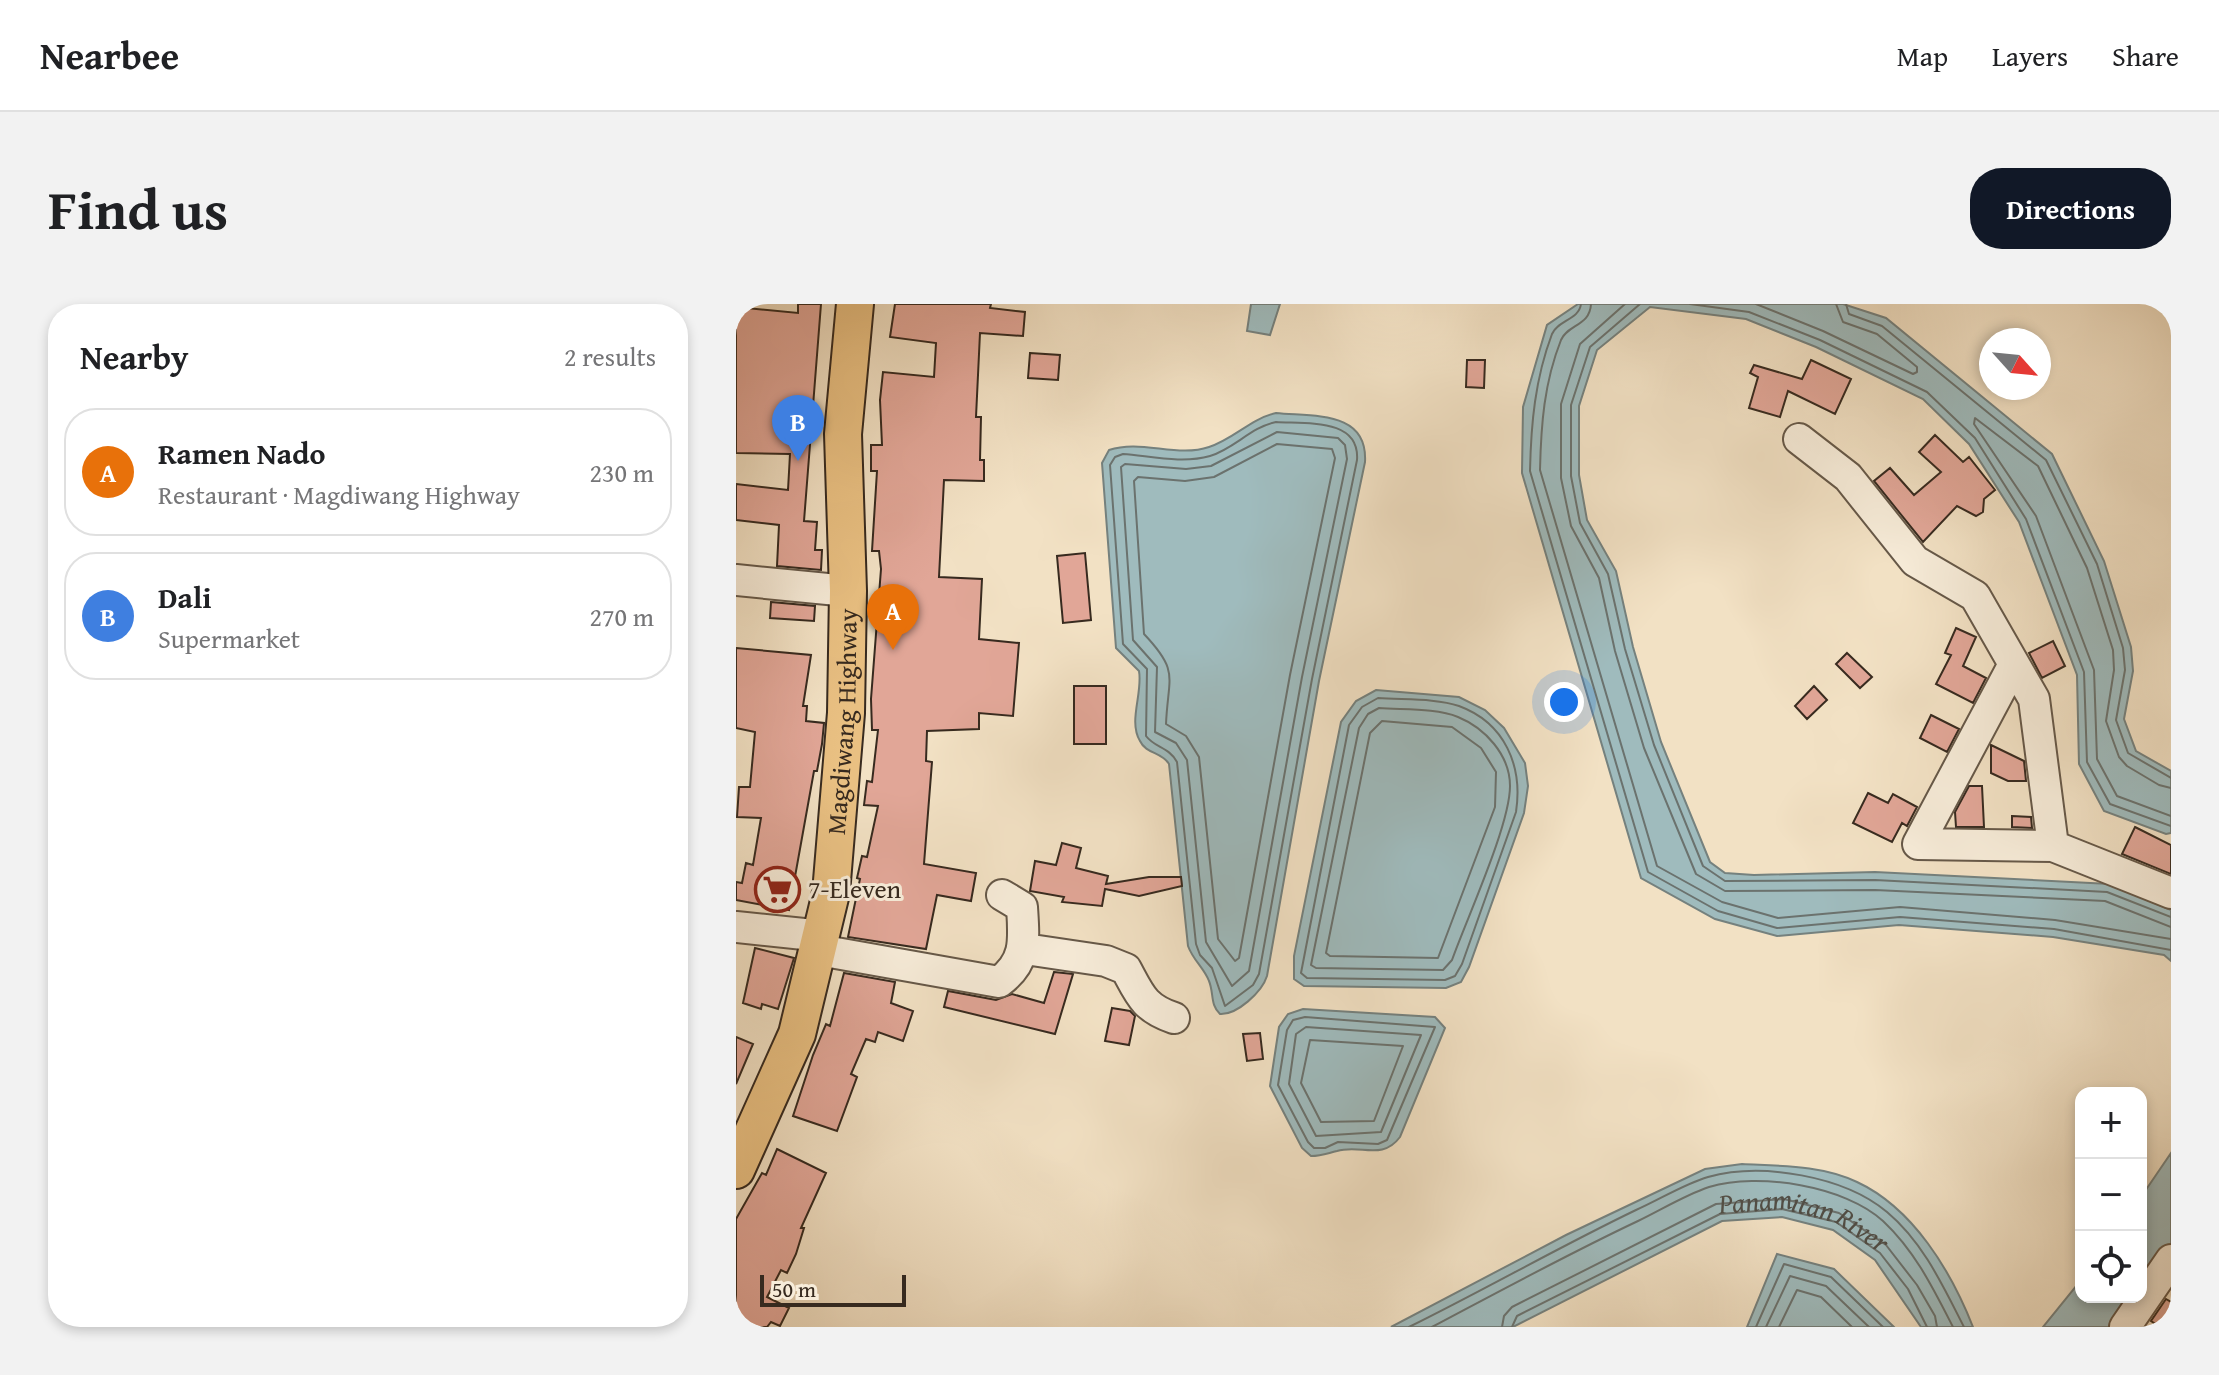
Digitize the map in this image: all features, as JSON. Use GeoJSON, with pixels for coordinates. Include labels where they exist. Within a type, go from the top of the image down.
{"type":"FeatureCollection","features":[{"type":"Feature","properties":{"kind":"main road","name":"Magdiwang Highway"},"geometry":{"type":"LineString","coordinates":[[736,1170],[797,1034],[821,943],[842,795],[848,591],[843,434],[855,304]]}},
{"type":"Feature","properties":{"kind":"street"},"geometry":{"type":"LineString","coordinates":[[1799,439],[1848,477],[1915,561],[1975,596],[2034,699],[2053,846]]}},
{"type":"Feature","properties":{"kind":"street"},"geometry":{"type":"LineString","coordinates":[[736,580],[848,591]]}},
{"type":"Feature","properties":{"kind":"street"},"geometry":{"type":"LineString","coordinates":[[2014,664],[1918,844],[2053,846],[2171,893]]}},
{"type":"Feature","properties":{"kind":"street"},"geometry":{"type":"LineString","coordinates":[[736,927],[999,982],[1014,972],[1025,949],[1022,907],[1002,895]]}},
{"type":"Feature","properties":{"kind":"street"},"geometry":{"type":"LineString","coordinates":[[1025,949],[1106,961],[1126,969],[1143,1002],[1152,1011],[1174,1018]]}},
{"type":"Feature","properties":{"kind":"street"},"geometry":{"type":"LineString","coordinates":[[2125,1327],[2171,1260]]}},
{"type":"Feature","properties":{"kind":"water"},"geometry":{"type":"Polygon","coordinates":[[[1251,304],[1280,304],[1270,335],[1247,331],[1251,304]]]}},
{"type":"Feature","properties":{"kind":"water"},"geometry":{"type":"Polygon","coordinates":[[[1578,304],[1843,304],[1886,318],[1979,394],[1979,400],[1986,400],[2052,454],[2104,561],[2131,647],[2133,671],[2124,719],[2136,751],[2171,771],[2171,833],[2166,834],[2104,811],[2079,764],[2077,675],[2019,522],[1969,444],[1923,399],[1816,347],[1746,319],[1650,307],[1597,350],[1579,406],[1579,475],[1587,520],[1616,571],[1633,647],[1661,742],[1710,862],[1725,873],[1754,875],[1875,872],[2110,884],[2171,910],[2171,961],[2164,955],[2053,937],[1899,925],[1777,936],[1715,919],[1641,878],[1522,473],[1523,407],[1547,325],[1578,304]]]}},
{"type":"Feature","properties":{"kind":"water"},"geometry":{"type":"Polygon","coordinates":[[[1276,413],[1321,417],[1348,425],[1358,433],[1364,445],[1365,462],[1319,681],[1267,976],[1248,1001],[1234,1011],[1220,1014],[1215,1007],[1207,976],[1188,946],[1169,764],[1140,741],[1135,725],[1139,671],[1116,648],[1102,463],[1109,450],[1121,447],[1184,451],[1209,447],[1276,413]]]}},
{"type":"Feature","properties":{"kind":"water"},"geometry":{"type":"Polygon","coordinates":[[[1376,690],[1459,697],[1485,710],[1504,728],[1525,763],[1528,786],[1524,813],[1469,967],[1461,982],[1446,988],[1304,986],[1294,979],[1294,956],[1341,722],[1356,701],[1376,690]]]}},
{"type":"Feature","properties":{"kind":"water"},"geometry":{"type":"Polygon","coordinates":[[[1303,1009],[1435,1017],[1445,1028],[1400,1137],[1393,1144],[1378,1150],[1346,1149],[1315,1156],[1302,1148],[1270,1086],[1279,1027],[1288,1014],[1303,1009]]]}},
{"type":"Feature","properties":{"kind":"water"},"geometry":{"type":"Polygon","coordinates":[[[2171,1153],[2171,1247],[2147,1280],[2147,1231],[2147,1188],[2171,1153]]]}},
{"type":"Feature","properties":{"kind":"water"},"geometry":{"type":"Polygon","coordinates":[[[1742,1164],[1830,1172],[1877,1193],[1896,1208],[1928,1243],[1953,1284],[1973,1327],[1921,1327],[1875,1260],[1833,1230],[1782,1217],[1722,1221],[1513,1327],[1391,1327],[1566,1235],[1705,1169],[1742,1164]]]}},
{"type":"Feature","properties":{"kind":"water"},"geometry":{"type":"Polygon","coordinates":[[[1777,1254],[1834,1269],[1894,1327],[1747,1327],[1777,1254]]]}},
{"type":"Feature","properties":{"kind":"water"},"geometry":{"type":"Polygon","coordinates":[[[2075,1287],[2075,1303],[2130,1303],[2113,1327],[2043,1327],[2075,1287]]]}},
{"type":"Feature","properties":{"kind":"building"},"geometry":{"type":"Polygon","coordinates":[[[798,304],[821,304],[804,521],[817,522],[815,550],[822,550],[821,570],[777,566],[779,525],[736,520],[736,484],[788,490],[790,454],[736,453],[736,307],[798,313],[798,304]]]}},
{"type":"Feature","properties":{"kind":"building"},"geometry":{"type":"Polygon","coordinates":[[[895,304],[991,304],[990,308],[1025,312],[1023,336],[980,333],[976,417],[981,417],[980,460],[984,460],[984,481],[944,480],[939,577],[982,579],[979,639],[1019,643],[1013,716],[979,713],[979,729],[927,731],[926,761],[932,762],[924,864],[976,873],[971,901],[937,895],[926,949],[848,937],[862,856],[867,857],[878,806],[864,805],[867,781],[872,782],[878,730],[872,730],[871,699],[881,569],[879,551],[872,551],[877,471],[871,471],[871,445],[882,445],[880,400],[883,372],[934,377],[936,343],[890,337],[895,304]]]}},
{"type":"Feature","properties":{"kind":"building"},"geometry":{"type":"Polygon","coordinates":[[[1030,353],[1060,355],[1058,380],[1028,378],[1030,353]]]}},
{"type":"Feature","properties":{"kind":"building"},"geometry":{"type":"Polygon","coordinates":[[[1467,360],[1485,360],[1484,388],[1466,387],[1467,360]]]}},
{"type":"Feature","properties":{"kind":"building"},"geometry":{"type":"Polygon","coordinates":[[[1811,360],[1851,379],[1835,414],[1788,391],[1780,417],[1749,408],[1758,377],[1750,373],[1754,365],[1802,379],[1811,360]]]}},
{"type":"Feature","properties":{"kind":"building"},"geometry":{"type":"Polygon","coordinates":[[[1935,435],[1963,462],[1969,457],[1995,490],[1984,499],[1983,512],[1976,516],[1957,506],[1923,542],[1874,481],[1890,468],[1914,495],[1941,472],[1919,452],[1935,435]]]}},
{"type":"Feature","properties":{"kind":"building"},"geometry":{"type":"Polygon","coordinates":[[[1085,553],[1091,620],[1063,623],[1057,556],[1085,553]]]}},
{"type":"Feature","properties":{"kind":"building"},"geometry":{"type":"Polygon","coordinates":[[[771,602],[815,606],[814,621],[770,618],[771,602]]]}},
{"type":"Feature","properties":{"kind":"building"},"geometry":{"type":"Polygon","coordinates":[[[1956,628],[1976,637],[1963,666],[1986,678],[1973,703],[1936,684],[1951,655],[1945,653],[1956,628]]]}},
{"type":"Feature","properties":{"kind":"building"},"geometry":{"type":"Polygon","coordinates":[[[2053,641],[2065,666],[2042,678],[2029,653],[2053,641]]]}},
{"type":"Feature","properties":{"kind":"building"},"geometry":{"type":"Polygon","coordinates":[[[736,648],[811,655],[803,706],[807,706],[806,721],[824,723],[789,910],[736,900],[736,882],[742,883],[746,863],[753,865],[761,818],[737,817],[739,787],[750,787],[755,732],[736,728],[736,648]]]}},
{"type":"Feature","properties":{"kind":"building"},"geometry":{"type":"Polygon","coordinates":[[[1847,653],[1872,677],[1860,688],[1836,664],[1847,653]]]}},
{"type":"Feature","properties":{"kind":"building"},"geometry":{"type":"Polygon","coordinates":[[[1074,686],[1106,686],[1106,744],[1074,744],[1074,686]]]}},
{"type":"Feature","properties":{"kind":"building"},"geometry":{"type":"Polygon","coordinates":[[[1814,686],[1827,700],[1807,719],[1795,706],[1814,686]]]}},
{"type":"Feature","properties":{"kind":"building"},"geometry":{"type":"Polygon","coordinates":[[[1931,715],[1959,729],[1947,752],[1920,738],[1931,715]]]}},
{"type":"Feature","properties":{"kind":"building"},"geometry":{"type":"Polygon","coordinates":[[[1991,745],[2024,761],[2026,781],[2008,781],[1991,773],[1991,745]]]}},
{"type":"Feature","properties":{"kind":"building"},"geometry":{"type":"Polygon","coordinates":[[[1969,786],[1982,786],[1984,827],[1956,827],[1955,812],[1969,786]]]}},
{"type":"Feature","properties":{"kind":"building"},"geometry":{"type":"Polygon","coordinates":[[[1868,793],[1888,803],[1893,794],[1917,807],[1907,826],[1902,823],[1892,842],[1853,823],[1868,793]]]}},
{"type":"Feature","properties":{"kind":"building"},"geometry":{"type":"Polygon","coordinates":[[[2012,816],[2031,817],[2032,828],[2012,827],[2012,816]]]}},
{"type":"Feature","properties":{"kind":"building"},"geometry":{"type":"Polygon","coordinates":[[[2135,827],[2171,845],[2171,874],[2122,854],[2135,827]]]}},
{"type":"Feature","properties":{"kind":"building"},"geometry":{"type":"Polygon","coordinates":[[[1062,843],[1081,848],[1076,868],[1108,876],[1106,884],[1149,877],[1181,877],[1182,886],[1139,896],[1105,889],[1102,906],[1062,902],[1064,897],[1030,891],[1035,861],[1056,865],[1062,843]]]}},
{"type":"Feature","properties":{"kind":"building"},"geometry":{"type":"Polygon","coordinates":[[[755,948],[794,958],[778,1009],[762,1004],[761,1009],[743,1003],[755,948]]]}},
{"type":"Feature","properties":{"kind":"building"},"geometry":{"type":"Polygon","coordinates":[[[1054,972],[1073,974],[1055,1034],[944,1007],[948,991],[996,1000],[1012,994],[1044,1003],[1054,972]]]}},
{"type":"Feature","properties":{"kind":"building"},"geometry":{"type":"Polygon","coordinates":[[[844,973],[895,982],[891,1003],[913,1011],[903,1041],[878,1032],[875,1042],[866,1039],[851,1074],[857,1077],[837,1131],[793,1116],[813,1055],[826,1024],[830,1026],[844,973]]]}},
{"type":"Feature","properties":{"kind":"building"},"geometry":{"type":"Polygon","coordinates":[[[1112,1008],[1130,1011],[1135,1016],[1129,1045],[1105,1041],[1112,1008]]]}},
{"type":"Feature","properties":{"kind":"building"},"geometry":{"type":"Polygon","coordinates":[[[1260,1033],[1263,1059],[1247,1061],[1243,1034],[1260,1033]]]}},
{"type":"Feature","properties":{"kind":"building"},"geometry":{"type":"Polygon","coordinates":[[[736,1037],[753,1044],[736,1084],[736,1037]]]}},
{"type":"Feature","properties":{"kind":"building"},"geometry":{"type":"Polygon","coordinates":[[[777,1149],[826,1173],[801,1228],[804,1228],[787,1273],[781,1270],[767,1297],[789,1308],[780,1326],[771,1322],[767,1327],[736,1327],[736,1219],[762,1173],[766,1175],[777,1149]]]}},
{"type":"Feature","properties":{"kind":"building"},"geometry":{"type":"Polygon","coordinates":[[[2166,1299],[2171,1302],[2171,1327],[2160,1327],[2151,1321],[2166,1299]]]}},
{"type":"Feature","properties":{"kind":"place","name":"Dali"},"geometry":{"type":"Point","coordinates":[798,461]}},
{"type":"Feature","properties":{"kind":"place","name":"Ramen Nado"},"geometry":{"type":"Point","coordinates":[893,650]}},
{"type":"Feature","properties":{"kind":"place","name":"7-Eleven"},"geometry":{"type":"Point","coordinates":[777,889]}},
{"type":"Feature","properties":{"kind":"water label","name":"Panamitan River"},"geometry":{"type":"Point","coordinates":[1800,1231]}}]}
